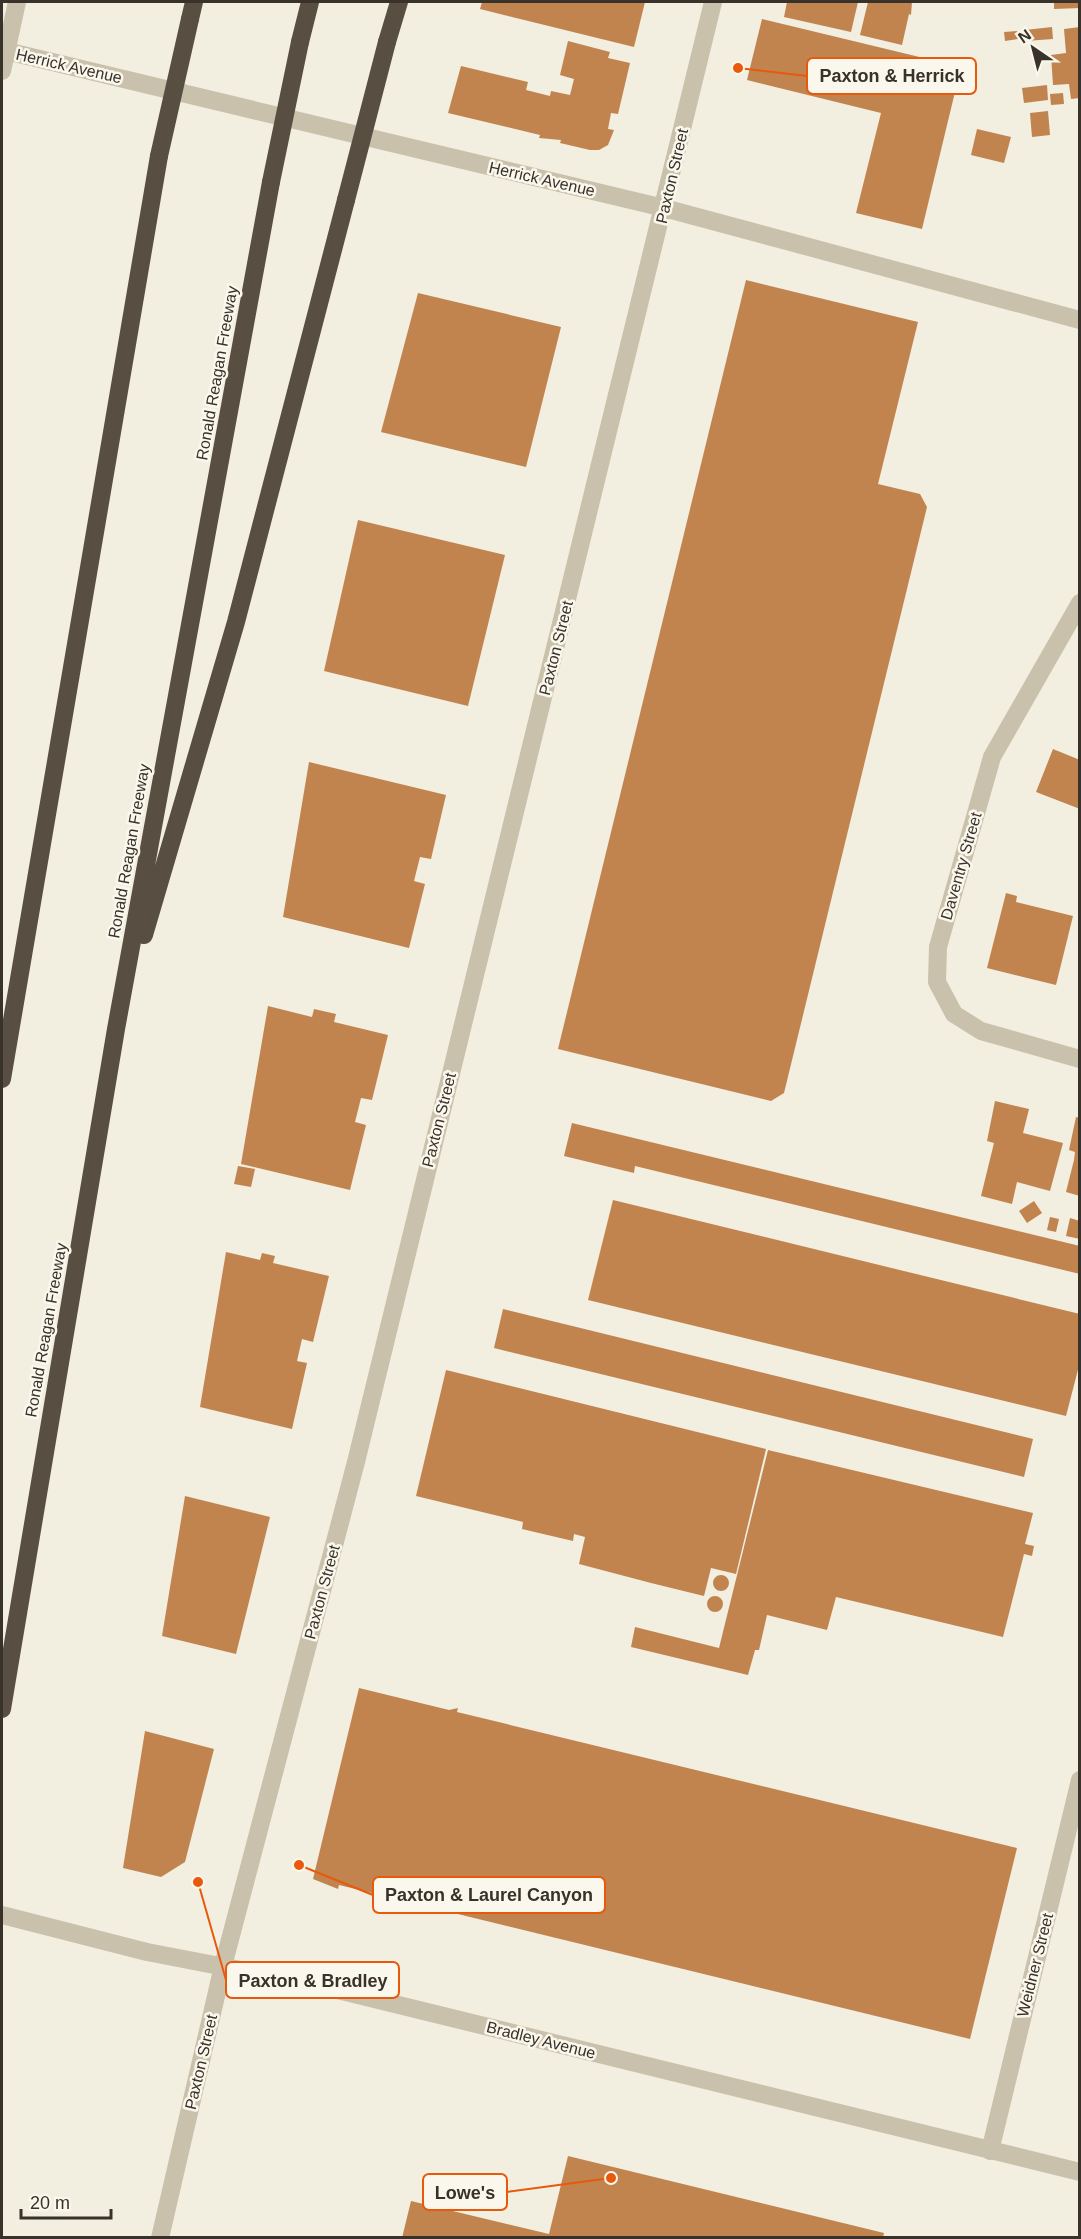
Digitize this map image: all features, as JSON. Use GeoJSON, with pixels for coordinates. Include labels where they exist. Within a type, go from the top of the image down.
{"type":"FeatureCollection","features":[{"type":"Feature","properties":{"kind":"highway","name":"Ronald Reagan Freeway"},"geometry":{"type":"LineString","coordinates":[[2,1710],[116,1029],[271,182],[310,2]]}},
{"type":"Feature","properties":{"kind":"highway"},"geometry":{"type":"LineString","coordinates":[[116,1029],[236,622],[399,2]]}},
{"type":"Feature","properties":{"kind":"highway"},"geometry":{"type":"LineString","coordinates":[[2,1079],[159,156],[192,7]]}},
{"type":"Feature","properties":{"kind":"street"},"geometry":{"type":"LineString","coordinates":[[2,71],[4,50],[17,2]]}},
{"type":"Feature","properties":{"kind":"street","name":"Paxton Street"},"geometry":{"type":"LineString","coordinates":[[160,2238],[223,1966],[356,1462],[713,2]]}},
{"type":"Feature","properties":{"kind":"street","name":"Herrick Avenue"},"geometry":{"type":"LineString","coordinates":[[4,50],[664,208],[1080,320]]}},
{"type":"Feature","properties":{"kind":"street","name":"Daventry Street"},"geometry":{"type":"LineString","coordinates":[[1080,603],[1072,634],[992,757],[938,947],[937,982],[954,1014],[981,1031],[1080,1059]]}},
{"type":"Feature","properties":{"kind":"street","name":"Weidner Street"},"geometry":{"type":"LineString","coordinates":[[990,2151],[1080,1780]]}},
{"type":"Feature","properties":{"kind":"street","name":"Bradley Avenue"},"geometry":{"type":"LineString","coordinates":[[2,1916],[147,1952],[313,1984],[1080,2172]]}},
{"type":"Feature","properties":{"kind":"building"},"geometry":{"type":"Polygon","coordinates":[[[482,2],[645,2],[634,47],[480,9],[482,2]]]}},
{"type":"Feature","properties":{"kind":"building"},"geometry":{"type":"Polygon","coordinates":[[[787,2],[858,2],[851,32],[784,17],[787,2]]]}},
{"type":"Feature","properties":{"kind":"building"},"geometry":{"type":"Polygon","coordinates":[[[868,2],[912,2],[911,15],[909,14],[902,45],[860,35],[868,2]]]}},
{"type":"Feature","properties":{"kind":"building"},"geometry":{"type":"Polygon","coordinates":[[[1054,2],[1080,2],[1080,8],[1054,9],[1054,2]]]}},
{"type":"Feature","properties":{"kind":"building"},"geometry":{"type":"Polygon","coordinates":[[[762,19],[961,67],[922,229],[856,213],[881,113],[747,80],[762,19]]]}},
{"type":"Feature","properties":{"kind":"building"},"geometry":{"type":"Polygon","coordinates":[[[1052,27],[1053,39],[1026,41],[1025,30],[1052,27]]]}},
{"type":"Feature","properties":{"kind":"building"},"geometry":{"type":"Polygon","coordinates":[[[1080,27],[1080,98],[1071,99],[1069,84],[1053,85],[1051,55],[1066,53],[1064,29],[1080,27]]]}},
{"type":"Feature","properties":{"kind":"building"},"geometry":{"type":"Polygon","coordinates":[[[1017,31],[1018,39],[1005,41],[1004,32],[1017,31]]]}},
{"type":"Feature","properties":{"kind":"building"},"geometry":{"type":"Polygon","coordinates":[[[568,41],[610,52],[608,58],[630,63],[618,114],[611,113],[608,129],[614,130],[608,145],[599,150],[590,150],[560,143],[561,140],[539,138],[540,135],[448,113],[461,66],[528,82],[526,90],[550,96],[551,91],[570,95],[574,79],[560,75],[568,41]]]}},
{"type":"Feature","properties":{"kind":"building"},"geometry":{"type":"Polygon","coordinates":[[[1047,85],[1048,100],[1024,103],[1022,88],[1047,85]]]}},
{"type":"Feature","properties":{"kind":"building"},"geometry":{"type":"Polygon","coordinates":[[[1063,93],[1064,104],[1051,105],[1050,94],[1063,93]]]}},
{"type":"Feature","properties":{"kind":"building"},"geometry":{"type":"Polygon","coordinates":[[[1048,111],[1050,135],[1032,137],[1030,113],[1048,111]]]}},
{"type":"Feature","properties":{"kind":"building"},"geometry":{"type":"Polygon","coordinates":[[[977,129],[1011,137],[1004,163],[971,155],[977,129]]]}},
{"type":"Feature","properties":{"kind":"building"},"geometry":{"type":"Polygon","coordinates":[[[746,280],[918,322],[878,484],[920,494],[927,507],[784,1093],[771,1101],[558,1049],[746,280]]]}},
{"type":"Feature","properties":{"kind":"building"},"geometry":{"type":"Polygon","coordinates":[[[418,293],[561,327],[526,467],[381,432],[418,293]]]}},
{"type":"Feature","properties":{"kind":"building"},"geometry":{"type":"Polygon","coordinates":[[[358,520],[505,555],[468,706],[324,671],[358,520]]]}},
{"type":"Feature","properties":{"kind":"building"},"geometry":{"type":"Polygon","coordinates":[[[1053,749],[1080,760],[1080,809],[1036,792],[1053,749]]]}},
{"type":"Feature","properties":{"kind":"building"},"geometry":{"type":"Polygon","coordinates":[[[309,762],[446,795],[431,859],[420,857],[414,881],[425,884],[409,948],[283,917],[309,762]]]}},
{"type":"Feature","properties":{"kind":"building"},"geometry":{"type":"Polygon","coordinates":[[[1006,893],[1017,896],[1016,902],[1073,916],[1056,985],[987,968],[1006,893]]]}},
{"type":"Feature","properties":{"kind":"building"},"geometry":{"type":"Polygon","coordinates":[[[268,1006],[312,1017],[314,1009],[336,1014],[334,1022],[388,1035],[372,1100],[361,1098],[355,1122],[366,1125],[350,1190],[241,1164],[268,1006]]]}},
{"type":"Feature","properties":{"kind":"building"},"geometry":{"type":"Polygon","coordinates":[[[995,1101],[1029,1109],[1023,1133],[1063,1143],[1050,1191],[1017,1182],[1012,1204],[981,1196],[994,1143],[987,1141],[995,1101]]]}},
{"type":"Feature","properties":{"kind":"building"},"geometry":{"type":"Polygon","coordinates":[[[1076,1117],[1080,1118],[1080,1196],[1066,1192],[1074,1160],[1075,1152],[1069,1150],[1076,1117]]]}},
{"type":"Feature","properties":{"kind":"building"},"geometry":{"type":"Polygon","coordinates":[[[572,1123],[1080,1246],[1080,1274],[635,1166],[634,1173],[564,1156],[572,1123]]]}},
{"type":"Feature","properties":{"kind":"building"},"geometry":{"type":"Polygon","coordinates":[[[238,1166],[255,1169],[251,1187],[234,1184],[238,1166]]]}},
{"type":"Feature","properties":{"kind":"building"},"geometry":{"type":"Polygon","coordinates":[[[613,1200],[1080,1314],[1080,1362],[1066,1416],[588,1300],[613,1200]]]}},
{"type":"Feature","properties":{"kind":"building"},"geometry":{"type":"Polygon","coordinates":[[[1034,1201],[1042,1213],[1027,1223],[1019,1211],[1034,1201]]]}},
{"type":"Feature","properties":{"kind":"building"},"geometry":{"type":"Polygon","coordinates":[[[1050,1217],[1059,1219],[1056,1232],[1047,1230],[1050,1217]]]}},
{"type":"Feature","properties":{"kind":"building"},"geometry":{"type":"Polygon","coordinates":[[[1070,1218],[1080,1221],[1080,1239],[1066,1236],[1070,1218]]]}},
{"type":"Feature","properties":{"kind":"building"},"geometry":{"type":"Polygon","coordinates":[[[226,1252],[260,1260],[262,1253],[275,1256],[273,1263],[329,1276],[313,1342],[302,1339],[297,1361],[307,1363],[292,1429],[200,1407],[226,1252]]]}},
{"type":"Feature","properties":{"kind":"building"},"geometry":{"type":"Polygon","coordinates":[[[503,1309],[1033,1439],[1024,1477],[494,1348],[503,1309]]]}},
{"type":"Feature","properties":{"kind":"building"},"geometry":{"type":"Polygon","coordinates":[[[446,1370],[766,1449],[736,1574],[711,1568],[704,1596],[579,1564],[585,1537],[574,1534],[573,1541],[522,1529],[523,1522],[416,1496],[446,1370]]]}},
{"type":"Feature","properties":{"kind":"building"},"geometry":{"type":"Polygon","coordinates":[[[768,1450],[1033,1513],[1025,1544],[1034,1546],[1032,1556],[1024,1554],[1003,1637],[836,1597],[827,1630],[767,1615],[759,1650],[755,1650],[748,1675],[631,1647],[635,1627],[719,1648],[768,1450]]]}},
{"type":"Feature","properties":{"kind":"building"},"geometry":{"type":"Polygon","coordinates":[[[185,1496],[270,1517],[236,1654],[162,1636],[185,1496]]]}},
{"type":"Feature","properties":{"kind":"building"},"geometry":{"type":"Polygon","coordinates":[[[718,1575],[724,1575],[729,1583],[727,1589],[718,1591],[713,1586],[713,1580],[718,1575]]]}},
{"type":"Feature","properties":{"kind":"building"},"geometry":{"type":"Polygon","coordinates":[[[715,1596],[721,1598],[723,1604],[721,1610],[715,1612],[709,1610],[707,1604],[709,1598],[715,1596]]]}},
{"type":"Feature","properties":{"kind":"building"},"geometry":{"type":"Polygon","coordinates":[[[359,1688],[449,1710],[458,1708],[457,1712],[1017,1848],[970,2039],[339,1885],[338,1889],[313,1879],[359,1688]]]}},
{"type":"Feature","properties":{"kind":"building"},"geometry":{"type":"Polygon","coordinates":[[[145,1731],[214,1749],[185,1862],[161,1877],[123,1868],[145,1731]]]}},
{"type":"Feature","properties":{"kind":"building"},"geometry":{"type":"Polygon","coordinates":[[[568,2156],[884,2233],[883,2238],[402,2238],[411,2201],[549,2234],[568,2156]]]}},
{"type":"Feature","properties":{"kind":"place","name":"Paxton & Herrick"},"geometry":{"type":"Point","coordinates":[738,68]}},
{"type":"Feature","properties":{"kind":"place","name":"Paxton & Laurel Canyon"},"geometry":{"type":"Point","coordinates":[299,1865]}},
{"type":"Feature","properties":{"kind":"place","name":"Paxton & Bradley"},"geometry":{"type":"Point","coordinates":[198,1882]}},
{"type":"Feature","properties":{"kind":"place","name":"Lowe's"},"geometry":{"type":"Point","coordinates":[611,2178]}}]}
